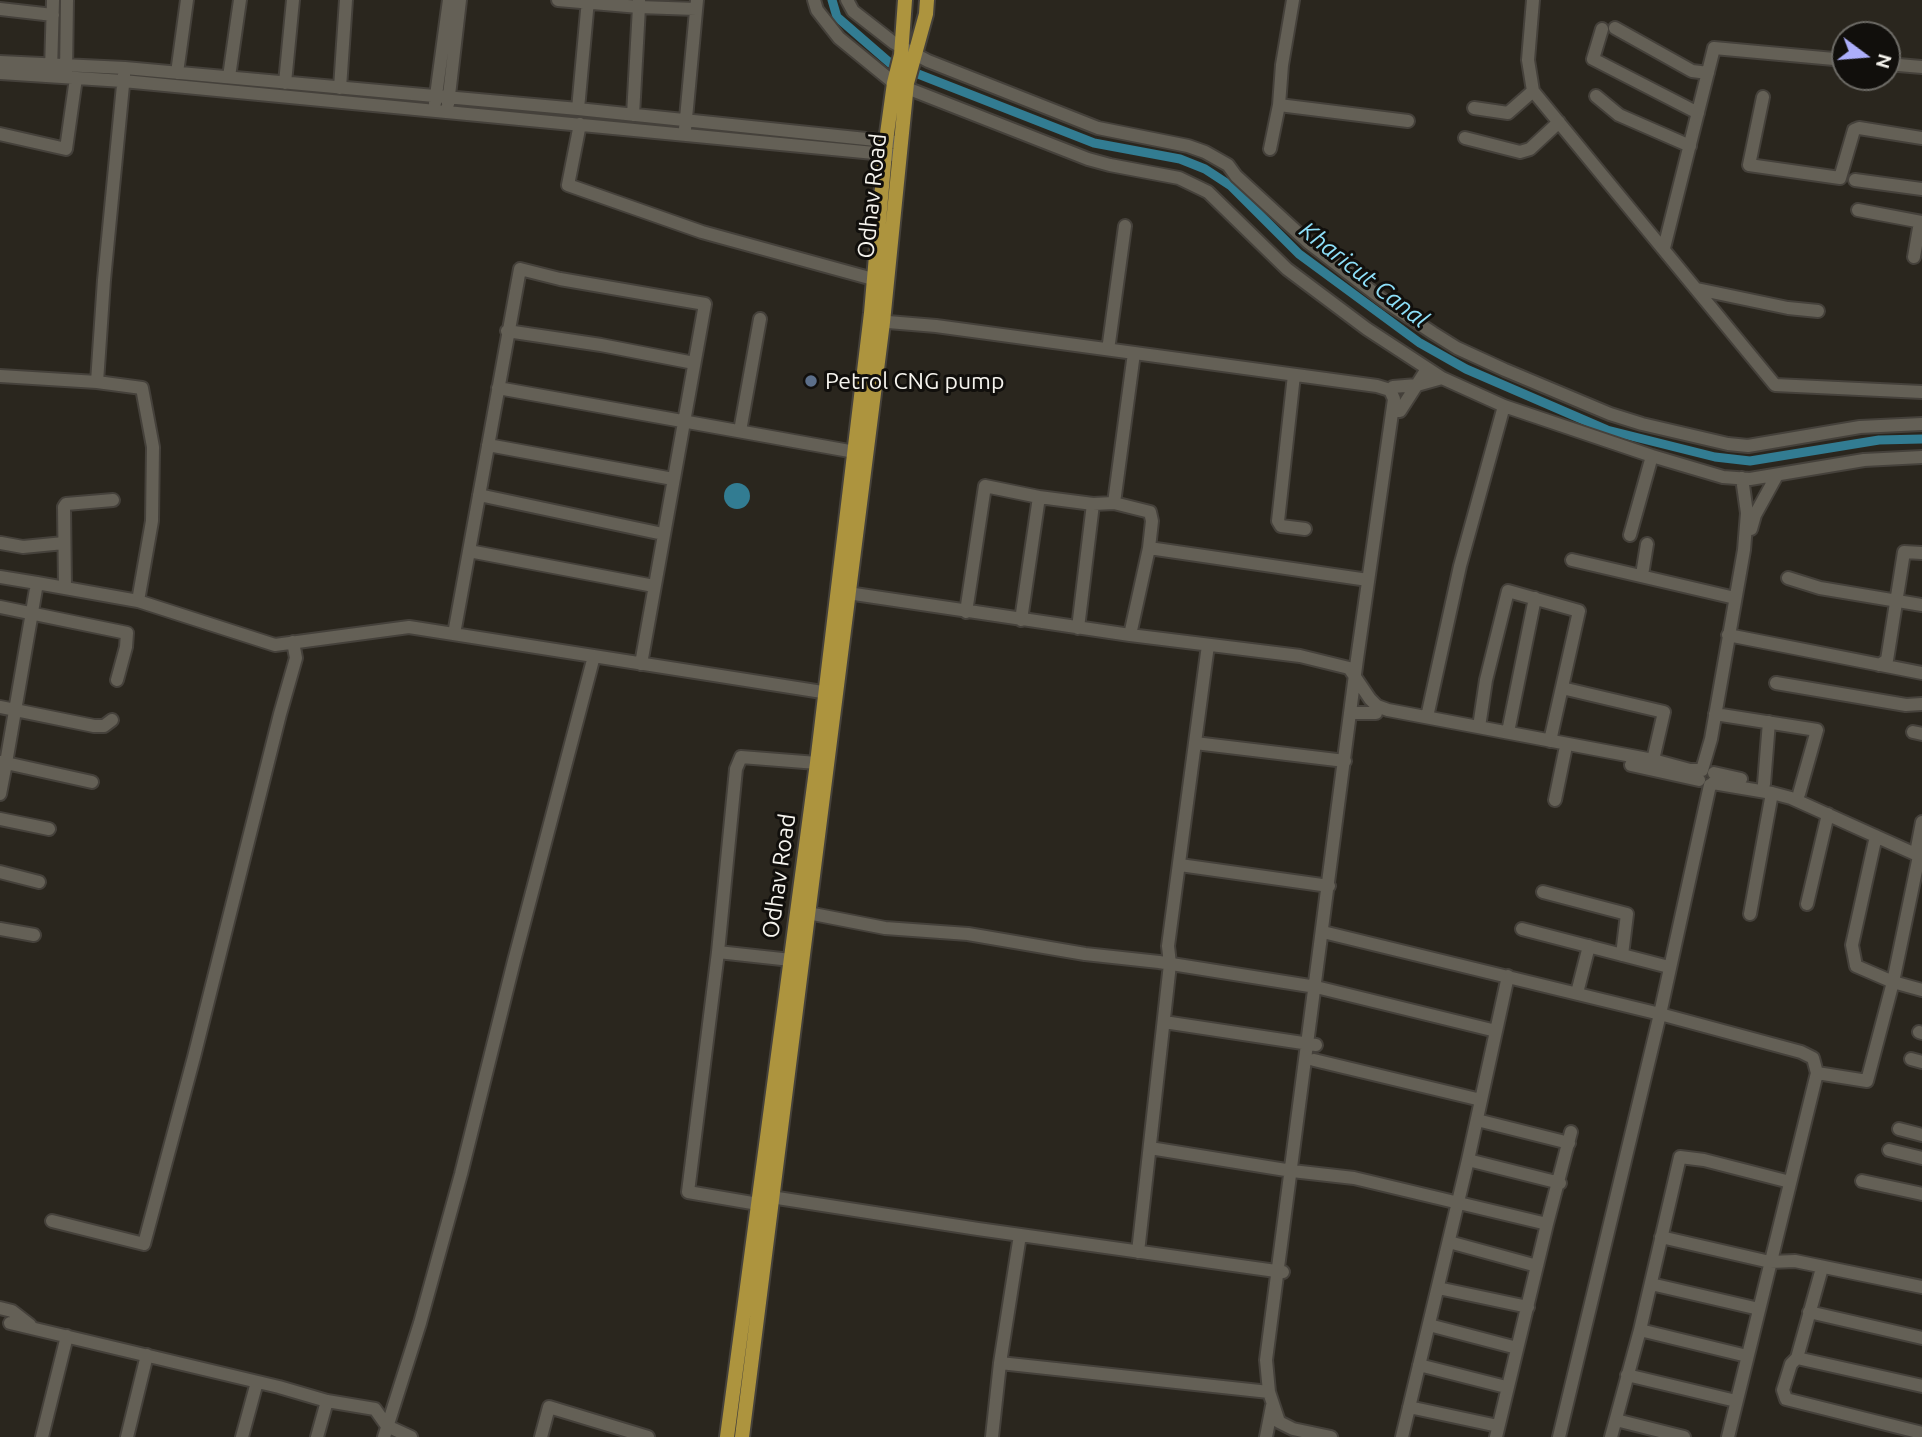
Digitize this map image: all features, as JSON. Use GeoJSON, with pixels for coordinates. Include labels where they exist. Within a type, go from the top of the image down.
{"type":"FeatureCollection","features":[{"type":"Feature","properties":{"kind":"main road"},"geometry":{"type":"LineString","coordinates":[[905,0],[907,54]]}},
{"type":"Feature","properties":{"kind":"main road"},"geometry":{"type":"LineString","coordinates":[[907,54],[926,14],[927,0]]}},
{"type":"Feature","properties":{"kind":"main road","name":"Odhav Road"},"geometry":{"type":"LineString","coordinates":[[843,592],[855,452],[877,317],[873,279],[907,54]]}},
{"type":"Feature","properties":{"kind":"main road","name":"Odhav Road"},"geometry":{"type":"LineString","coordinates":[[727,1437],[808,913],[831,693],[877,317],[892,149]]}},
{"type":"Feature","properties":{"kind":"main road","name":"Odhav Road"},"geometry":{"type":"LineString","coordinates":[[742,1437],[790,960],[817,763],[831,693]]}},
{"type":"Feature","properties":{"kind":"street"},"geometry":{"type":"LineString","coordinates":[[51,70],[53,0]]}},
{"type":"Feature","properties":{"kind":"street"},"geometry":{"type":"LineString","coordinates":[[0,134],[66,149],[69,73],[67,0]]}},
{"type":"Feature","properties":{"kind":"street"},"geometry":{"type":"LineString","coordinates":[[177,73],[187,0]]}},
{"type":"Feature","properties":{"kind":"street"},"geometry":{"type":"LineString","coordinates":[[229,77],[240,0]]}},
{"type":"Feature","properties":{"kind":"street"},"geometry":{"type":"LineString","coordinates":[[285,83],[293,0]]}},
{"type":"Feature","properties":{"kind":"street"},"geometry":{"type":"LineString","coordinates":[[340,88],[346,0]]}},
{"type":"Feature","properties":{"kind":"street"},"geometry":{"type":"LineString","coordinates":[[441,111],[449,0]]}},
{"type":"Feature","properties":{"kind":"street"},"geometry":{"type":"LineString","coordinates":[[442,97],[460,0]]}},
{"type":"Feature","properties":{"kind":"street"},"geometry":{"type":"LineString","coordinates":[[558,0],[697,4],[685,135]]}},
{"type":"Feature","properties":{"kind":"street"},"geometry":{"type":"LineString","coordinates":[[814,0],[817,10],[839,38],[903,84],[1088,159],[1191,182],[1208,192],[1287,269],[1367,329],[1427,369],[1504,406],[1652,456],[1724,477],[1777,475],[1864,460],[1922,457]]}},
{"type":"Feature","properties":{"kind":"street"},"geometry":{"type":"LineString","coordinates":[[847,0],[853,11],[907,54],[1098,128],[1188,146],[1205,152],[1228,165],[1236,176],[1309,243],[1386,302],[1433,333],[1457,348],[1505,370],[1610,414],[1642,424],[1748,446],[1860,427],[1922,424]]}},
{"type":"Feature","properties":{"kind":"street"},"geometry":{"type":"LineString","coordinates":[[1270,149],[1279,105],[1282,65],[1293,0]]}},
{"type":"Feature","properties":{"kind":"street"},"geometry":{"type":"LineString","coordinates":[[1533,0],[1528,60],[1533,90],[1775,385],[1922,392]]}},
{"type":"Feature","properties":{"kind":"street"},"geometry":{"type":"LineString","coordinates":[[578,109],[588,1]]}},
{"type":"Feature","properties":{"kind":"street"},"geometry":{"type":"LineString","coordinates":[[633,115],[639,4]]}},
{"type":"Feature","properties":{"kind":"street"},"geometry":{"type":"LineString","coordinates":[[0,9],[53,15]]}},
{"type":"Feature","properties":{"kind":"street"},"geometry":{"type":"LineString","coordinates":[[1698,113],[1593,59],[1608,29],[1692,71],[1708,73]]}},
{"type":"Feature","properties":{"kind":"street"},"geometry":{"type":"LineString","coordinates":[[1664,248],[1714,48],[1831,59]]}},
{"type":"Feature","properties":{"kind":"street"},"geometry":{"type":"LineString","coordinates":[[0,62],[124,81],[685,135],[892,149]]}},
{"type":"Feature","properties":{"kind":"street"},"geometry":{"type":"LineString","coordinates":[[1901,65],[1922,67]]}},
{"type":"Feature","properties":{"kind":"street"},"geometry":{"type":"LineString","coordinates":[[69,73],[125,68],[578,109],[686,120],[892,149]]}},
{"type":"Feature","properties":{"kind":"street"},"geometry":{"type":"LineString","coordinates":[[97,383],[104,280],[125,68]]}},
{"type":"Feature","properties":{"kind":"street"},"geometry":{"type":"LineString","coordinates":[[0,73],[51,70]]}},
{"type":"Feature","properties":{"kind":"street"},"geometry":{"type":"LineString","coordinates":[[1474,108],[1508,113],[1533,90]]}},
{"type":"Feature","properties":{"kind":"street"},"geometry":{"type":"LineString","coordinates":[[1596,96],[1619,115],[1690,146]]}},
{"type":"Feature","properties":{"kind":"street"},"geometry":{"type":"LineString","coordinates":[[1763,97],[1749,165],[1840,178],[1854,130],[1859,128],[1922,138]]}},
{"type":"Feature","properties":{"kind":"street"},"geometry":{"type":"LineString","coordinates":[[1279,105],[1408,121]]}},
{"type":"Feature","properties":{"kind":"street"},"geometry":{"type":"LineString","coordinates":[[1465,138],[1520,152],[1530,149],[1559,122]]}},
{"type":"Feature","properties":{"kind":"street"},"geometry":{"type":"LineString","coordinates":[[580,124],[568,184],[702,232],[873,279]]}},
{"type":"Feature","properties":{"kind":"street"},"geometry":{"type":"LineString","coordinates":[[1854,180],[1922,189]]}},
{"type":"Feature","properties":{"kind":"street"},"geometry":{"type":"LineString","coordinates":[[1857,210],[1921,222],[1914,257]]}},
{"type":"Feature","properties":{"kind":"street"},"geometry":{"type":"LineString","coordinates":[[1109,343],[1125,226]]}},
{"type":"Feature","properties":{"kind":"street"},"geometry":{"type":"LineString","coordinates":[[454,634],[520,269],[560,279],[705,304],[640,664]]}},
{"type":"Feature","properties":{"kind":"street"},"geometry":{"type":"LineString","coordinates":[[1697,289],[1788,308],[1818,311]]}},
{"type":"Feature","properties":{"kind":"street"},"geometry":{"type":"LineString","coordinates":[[877,317],[1391,388],[1417,385],[1442,377]]}},
{"type":"Feature","properties":{"kind":"street"},"geometry":{"type":"LineString","coordinates":[[877,317],[937,319],[1294,367],[1377,381],[1391,388],[1396,411],[1358,687]]}},
{"type":"Feature","properties":{"kind":"street"},"geometry":{"type":"LineString","coordinates":[[740,431],[760,318]]}},
{"type":"Feature","properties":{"kind":"street"},"geometry":{"type":"LineString","coordinates":[[507,331],[694,363]]}},
{"type":"Feature","properties":{"kind":"street"},"geometry":{"type":"LineString","coordinates":[[1114,503],[1134,353]]}},
{"type":"Feature","properties":{"kind":"street"},"geometry":{"type":"LineString","coordinates":[[1331,1437],[1293,1429],[1279,1422],[1269,1392],[1270,1361],[1355,713],[1368,580],[1396,411],[1427,369]]}},
{"type":"Feature","properties":{"kind":"street"},"geometry":{"type":"LineString","coordinates":[[1294,374],[1278,521],[1282,526],[1305,529]]}},
{"type":"Feature","properties":{"kind":"street"},"geometry":{"type":"LineString","coordinates":[[0,376],[142,388],[153,447],[152,521],[138,601]]}},
{"type":"Feature","properties":{"kind":"street"},"geometry":{"type":"LineString","coordinates":[[498,388],[855,452]]}},
{"type":"Feature","properties":{"kind":"street"},"geometry":{"type":"LineString","coordinates":[[1427,717],[1460,566],[1504,406]]}},
{"type":"Feature","properties":{"kind":"street"},"geometry":{"type":"LineString","coordinates":[[488,445],[673,479]]}},
{"type":"Feature","properties":{"kind":"street"},"geometry":{"type":"LineString","coordinates":[[1630,536],[1652,456]]}},
{"type":"Feature","properties":{"kind":"street"},"geometry":{"type":"LineString","coordinates":[[1744,550],[1755,515],[1777,475]]}},
{"type":"Feature","properties":{"kind":"street"},"geometry":{"type":"LineString","coordinates":[[1556,1437],[1657,1014],[1707,778],[1715,713],[1744,550],[1747,513],[1742,478]]}},
{"type":"Feature","properties":{"kind":"street"},"geometry":{"type":"LineString","coordinates":[[966,612],[985,486],[1039,497],[1093,504],[1114,503],[1150,512],[1152,521],[1149,548],[1130,635]]}},
{"type":"Feature","properties":{"kind":"street"},"geometry":{"type":"LineString","coordinates":[[479,495],[663,534]]}},
{"type":"Feature","properties":{"kind":"street"},"geometry":{"type":"LineString","coordinates":[[1021,620],[1039,497]]}},
{"type":"Feature","properties":{"kind":"street"},"geometry":{"type":"LineString","coordinates":[[65,588],[63,512],[66,504],[113,500]]}},
{"type":"Feature","properties":{"kind":"street"},"geometry":{"type":"LineString","coordinates":[[1078,628],[1093,504]]}},
{"type":"Feature","properties":{"kind":"street"},"geometry":{"type":"LineString","coordinates":[[1,543],[23,547],[64,543]]}},
{"type":"Feature","properties":{"kind":"street"},"geometry":{"type":"LineString","coordinates":[[1642,575],[1647,544]]}},
{"type":"Feature","properties":{"kind":"street"},"geometry":{"type":"LineString","coordinates":[[1149,548],[1368,580]]}},
{"type":"Feature","properties":{"kind":"street"},"geometry":{"type":"LineString","coordinates":[[469,551],[654,586]]}},
{"type":"Feature","properties":{"kind":"street"},"geometry":{"type":"LineString","coordinates":[[1879,665],[1886,660],[1904,552],[1922,553]]}},
{"type":"Feature","properties":{"kind":"street"},"geometry":{"type":"LineString","coordinates":[[1572,560],[1735,598]]}},
{"type":"Feature","properties":{"kind":"street"},"geometry":{"type":"LineString","coordinates":[[0,577],[138,601],[275,645],[409,627],[831,693]]}},
{"type":"Feature","properties":{"kind":"street"},"geometry":{"type":"LineString","coordinates":[[1788,578],[1820,588],[1922,605]]}},
{"type":"Feature","properties":{"kind":"street"},"geometry":{"type":"LineString","coordinates":[[0,794],[3,762],[16,710],[37,583]]}},
{"type":"Feature","properties":{"kind":"street"},"geometry":{"type":"LineString","coordinates":[[1479,727],[1486,680],[1508,591],[1578,611],[1550,741]]}},
{"type":"Feature","properties":{"kind":"street"},"geometry":{"type":"LineString","coordinates":[[843,592],[1078,628],[1300,656],[1335,664],[1349,674],[1377,710],[1565,751],[1799,794],[1920,853]]}},
{"type":"Feature","properties":{"kind":"street"},"geometry":{"type":"LineString","coordinates":[[1508,732],[1535,597]]}},
{"type":"Feature","properties":{"kind":"street"},"geometry":{"type":"LineString","coordinates":[[0,607],[127,633],[126,648],[117,680]]}},
{"type":"Feature","properties":{"kind":"street"},"geometry":{"type":"LineString","coordinates":[[1728,635],[1922,673]]}},
{"type":"Feature","properties":{"kind":"street"},"geometry":{"type":"LineString","coordinates":[[52,1221],[144,1244],[194,1057],[279,714],[296,658],[293,642]]}},
{"type":"Feature","properties":{"kind":"street"},"geometry":{"type":"LineString","coordinates":[[1138,1252],[1170,964],[1168,946],[1208,645]]}},
{"type":"Feature","properties":{"kind":"street"},"geometry":{"type":"LineString","coordinates":[[385,1432],[420,1323],[461,1174],[594,656]]}},
{"type":"Feature","properties":{"kind":"street"},"geometry":{"type":"LineString","coordinates":[[1776,683],[1906,705],[1922,704]]}},
{"type":"Feature","properties":{"kind":"street"},"geometry":{"type":"LineString","coordinates":[[1562,688],[1664,712],[1653,760]]}},
{"type":"Feature","properties":{"kind":"street"},"geometry":{"type":"LineString","coordinates":[[0,707],[94,726],[104,726],[112,720]]}},
{"type":"Feature","properties":{"kind":"street"},"geometry":{"type":"LineString","coordinates":[[1355,713],[1377,710],[1427,717],[1653,760],[1690,769],[1707,778]]}},
{"type":"Feature","properties":{"kind":"street"},"geometry":{"type":"LineString","coordinates":[[1327,933],[1329,887],[1345,761],[1355,713]]}},
{"type":"Feature","properties":{"kind":"street"},"geometry":{"type":"LineString","coordinates":[[1715,713],[1817,730],[1799,794]]}},
{"type":"Feature","properties":{"kind":"street"},"geometry":{"type":"LineString","coordinates":[[1750,914],[1768,788],[1769,722]]}},
{"type":"Feature","properties":{"kind":"street"},"geometry":{"type":"LineString","coordinates":[[1195,743],[1345,761]]}},
{"type":"Feature","properties":{"kind":"street"},"geometry":{"type":"LineString","coordinates":[[1555,800],[1565,751]]}},
{"type":"Feature","properties":{"kind":"street"},"geometry":{"type":"LineString","coordinates":[[817,763],[739,758],[688,1192],[1282,1271]]}},
{"type":"Feature","properties":{"kind":"street"},"geometry":{"type":"LineString","coordinates":[[3,762],[92,782]]}},
{"type":"Feature","properties":{"kind":"street"},"geometry":{"type":"LineString","coordinates":[[1657,1014],[1665,966],[1707,778]]}},
{"type":"Feature","properties":{"kind":"street"},"geometry":{"type":"LineString","coordinates":[[1768,788],[1920,853]]}},
{"type":"Feature","properties":{"kind":"street"},"geometry":{"type":"LineString","coordinates":[[1807,904],[1828,814]]}},
{"type":"Feature","properties":{"kind":"street"},"geometry":{"type":"LineString","coordinates":[[0,819],[49,829]]}},
{"type":"Feature","properties":{"kind":"street"},"geometry":{"type":"LineString","coordinates":[[1817,1073],[1867,1081],[1893,982],[1920,853],[1922,822]]}},
{"type":"Feature","properties":{"kind":"street"},"geometry":{"type":"LineString","coordinates":[[1876,836],[1852,945],[1856,966],[1893,982],[1922,990]]}},
{"type":"Feature","properties":{"kind":"street"},"geometry":{"type":"LineString","coordinates":[[1180,865],[1329,887]]}},
{"type":"Feature","properties":{"kind":"street"},"geometry":{"type":"LineString","coordinates":[[0,872],[39,882]]}},
{"type":"Feature","properties":{"kind":"street"},"geometry":{"type":"LineString","coordinates":[[1544,892],[1627,914],[1622,955]]}},
{"type":"Feature","properties":{"kind":"street"},"geometry":{"type":"LineString","coordinates":[[808,913],[886,928],[968,933],[1085,954],[1170,964],[1320,988],[1496,1031]]}},
{"type":"Feature","properties":{"kind":"street"},"geometry":{"type":"LineString","coordinates":[[0,929],[34,935]]}},
{"type":"Feature","properties":{"kind":"street"},"geometry":{"type":"LineString","coordinates":[[1522,929],[1665,966]]}},
{"type":"Feature","properties":{"kind":"street"},"geometry":{"type":"LineString","coordinates":[[1327,933],[1577,993],[1801,1052],[1813,1058],[1817,1073],[1728,1437]]}},
{"type":"Feature","properties":{"kind":"street"},"geometry":{"type":"LineString","coordinates":[[1577,993],[1589,946]]}},
{"type":"Feature","properties":{"kind":"street"},"geometry":{"type":"LineString","coordinates":[[718,952],[790,960]]}},
{"type":"Feature","properties":{"kind":"street"},"geometry":{"type":"LineString","coordinates":[[1402,1437],[1468,1160],[1508,976]]}},
{"type":"Feature","properties":{"kind":"street"},"geometry":{"type":"LineString","coordinates":[[1164,1022],[1312,1044]]}},
{"type":"Feature","properties":{"kind":"street"},"geometry":{"type":"LineString","coordinates":[[1296,1171],[1314,1060],[1312,1044]]}},
{"type":"Feature","properties":{"kind":"street"},"geometry":{"type":"LineString","coordinates":[[1314,1060],[1481,1100]]}},
{"type":"Feature","properties":{"kind":"street"},"geometry":{"type":"LineString","coordinates":[[1409,1407],[1497,1432],[1547,1224],[1560,1183],[1570,1138],[1477,1120]]}},
{"type":"Feature","properties":{"kind":"street"},"geometry":{"type":"LineString","coordinates":[[1899,1129],[1922,1135]]}},
{"type":"Feature","properties":{"kind":"street"},"geometry":{"type":"LineString","coordinates":[[1150,1148],[1354,1178],[1547,1224]]}},
{"type":"Feature","properties":{"kind":"street"},"geometry":{"type":"LineString","coordinates":[[1889,1150],[1922,1158]]}},
{"type":"Feature","properties":{"kind":"street"},"geometry":{"type":"LineString","coordinates":[[1611,1437],[1640,1330],[1680,1157],[1704,1160],[1790,1182]]}},
{"type":"Feature","properties":{"kind":"street"},"geometry":{"type":"LineString","coordinates":[[1468,1160],[1560,1183]]}},
{"type":"Feature","properties":{"kind":"street"},"geometry":{"type":"LineString","coordinates":[[1862,1181],[1922,1194]]}},
{"type":"Feature","properties":{"kind":"street"},"geometry":{"type":"LineString","coordinates":[[992,1437],[1000,1363],[1020,1235]]}},
{"type":"Feature","properties":{"kind":"street"},"geometry":{"type":"LineString","coordinates":[[1661,1237],[1770,1262],[1795,1261],[1922,1287]]}},
{"type":"Feature","properties":{"kind":"street"},"geometry":{"type":"LineString","coordinates":[[1449,1242],[1537,1266]]}},
{"type":"Feature","properties":{"kind":"street"},"geometry":{"type":"LineString","coordinates":[[1822,1268],[1797,1358],[1791,1364],[1783,1390],[1786,1399],[1922,1433]]}},
{"type":"Feature","properties":{"kind":"street"},"geometry":{"type":"LineString","coordinates":[[1651,1284],[1759,1309]]}},
{"type":"Feature","properties":{"kind":"street"},"geometry":{"type":"LineString","coordinates":[[1438,1288],[1528,1307]]}},
{"type":"Feature","properties":{"kind":"street"},"geometry":{"type":"LineString","coordinates":[[0,1308],[12,1311],[34,1328]]}},
{"type":"Feature","properties":{"kind":"street"},"geometry":{"type":"LineString","coordinates":[[1809,1312],[1922,1338]]}},
{"type":"Feature","properties":{"kind":"street"},"geometry":{"type":"LineString","coordinates":[[10,1323],[327,1401],[375,1409],[385,1432]]}},
{"type":"Feature","properties":{"kind":"street"},"geometry":{"type":"LineString","coordinates":[[1429,1325],[1517,1348]]}},
{"type":"Feature","properties":{"kind":"street"},"geometry":{"type":"LineString","coordinates":[[1640,1330],[1747,1356]]}},
{"type":"Feature","properties":{"kind":"street"},"geometry":{"type":"LineString","coordinates":[[41,1437],[67,1336]]}},
{"type":"Feature","properties":{"kind":"street"},"geometry":{"type":"LineString","coordinates":[[127,1437],[147,1355]]}},
{"type":"Feature","properties":{"kind":"street"},"geometry":{"type":"LineString","coordinates":[[1797,1358],[1922,1387]]}},
{"type":"Feature","properties":{"kind":"street"},"geometry":{"type":"LineString","coordinates":[[1000,1363],[1269,1392]]}},
{"type":"Feature","properties":{"kind":"street"},"geometry":{"type":"LineString","coordinates":[[1419,1365],[1506,1387]]}},
{"type":"Feature","properties":{"kind":"street"},"geometry":{"type":"LineString","coordinates":[[1627,1375],[1736,1401]]}},
{"type":"Feature","properties":{"kind":"street"},"geometry":{"type":"LineString","coordinates":[[242,1437],[257,1382]]}},
{"type":"Feature","properties":{"kind":"street"},"geometry":{"type":"LineString","coordinates":[[317,1437],[327,1401]]}},
{"type":"Feature","properties":{"kind":"street"},"geometry":{"type":"LineString","coordinates":[[1266,1437],[1272,1406]]}},
{"type":"Feature","properties":{"kind":"street"},"geometry":{"type":"LineString","coordinates":[[541,1437],[550,1407],[648,1437]]}},
{"type":"Feature","properties":{"kind":"street"},"geometry":{"type":"LineString","coordinates":[[1616,1420],[1684,1437]]}},
{"type":"Feature","properties":{"kind":"street"},"geometry":{"type":"LineString","coordinates":[[385,1432],[411,1437]]}},
{"type":"Feature","properties":{"kind":"water"},"geometry":{"type":"Polygon","coordinates":[[[737,483],[746,487],[750,496],[746,505],[737,509],[728,505],[724,496],[728,487],[737,483]]]}},
{"type":"Feature","properties":{"kind":"waterway","name":"Kharicut Canal"},"geometry":{"type":"LineString","coordinates":[[832,0],[837,17],[890,63],[1094,143],[1180,159],[1205,169],[1231,186],[1299,254],[1420,343],[1466,369],[1607,430],[1715,457],[1750,461],[1879,440],[1922,439]]}},
{"type":"Feature","properties":{"kind":"place","name":"Petrol CNG pump"},"geometry":{"type":"Point","coordinates":[811,381]}}]}
